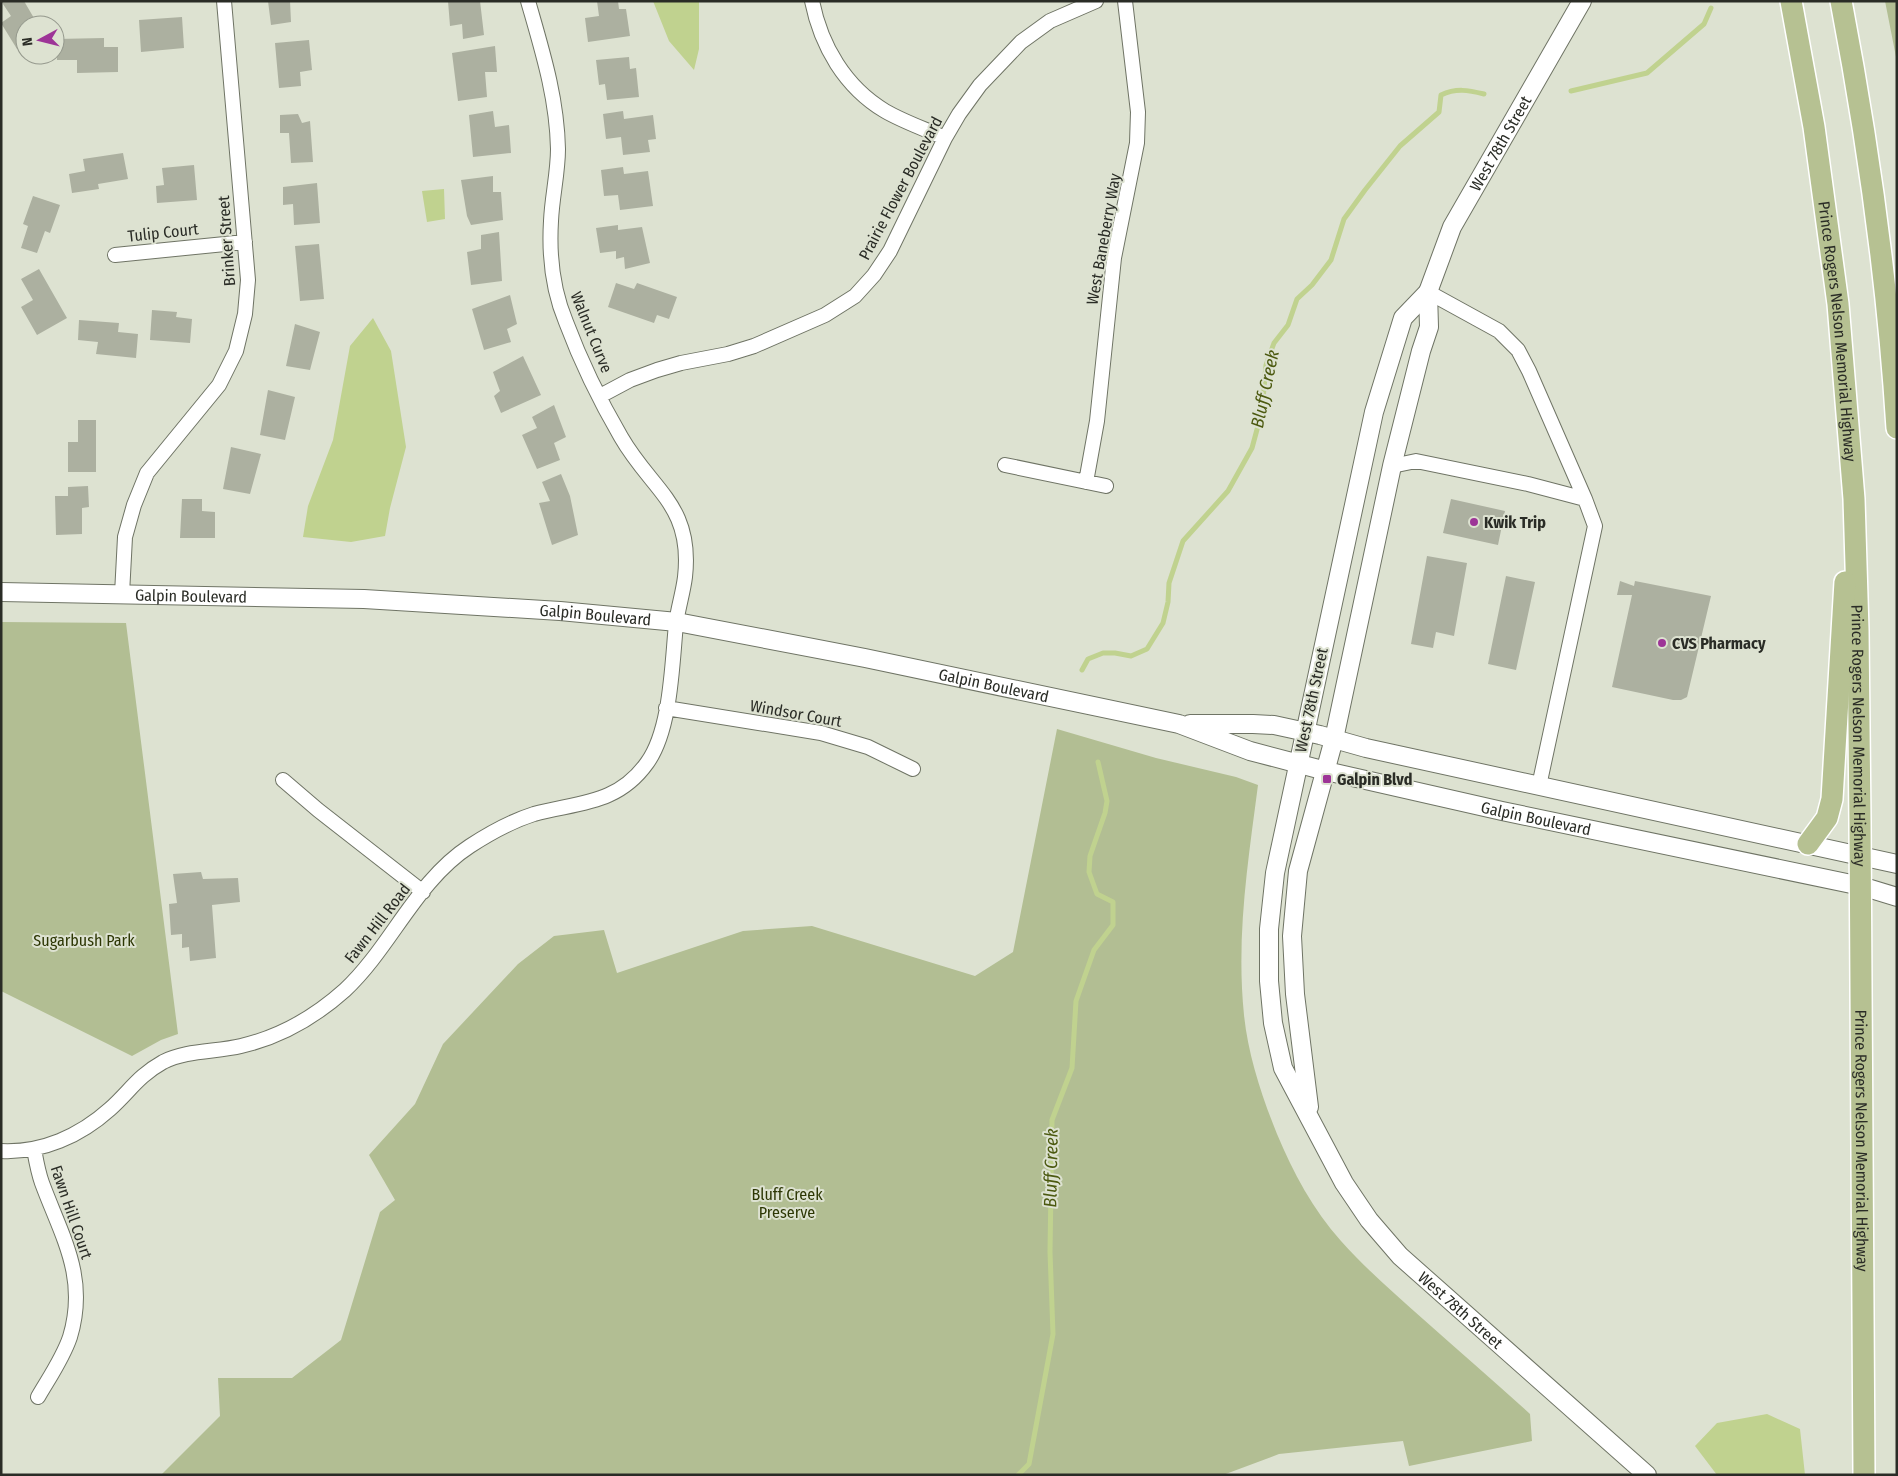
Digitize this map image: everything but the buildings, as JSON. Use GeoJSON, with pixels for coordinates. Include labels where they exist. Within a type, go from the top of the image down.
{"type":"FeatureCollection","features":[{"type":"Feature","properties":{"kind":"main road","name":"Prince Rogers Nelson Memorial Highway"},"geometry":{"type":"LineString","coordinates":[[1792,1],[1814,127],[1838,304],[1854,500],[1858,630],[1861,886],[1864,1475]]}},
{"type":"Feature","properties":{"kind":"main road"},"geometry":{"type":"LineString","coordinates":[[1841,1],[1863,125],[1876,222],[1887,308],[1897,428]]}},
{"type":"Feature","properties":{"kind":"main road"},"geometry":{"type":"LineString","coordinates":[[1808,844],[1827,818],[1832,799],[1843,598],[1854,500]]}},
{"type":"Feature","properties":{"kind":"street","name":"Brinker Street"},"geometry":{"type":"LineString","coordinates":[[122,594],[125,537],[134,505],[147,474],[218,385],[236,351],[245,314],[248,280],[224,1]]}},
{"type":"Feature","properties":{"kind":"street","name":"Walnut Curve"},"geometry":{"type":"LineString","coordinates":[[528,1],[554,97],[557,127],[558,155],[551,220],[551,256],[555,286],[563,316],[572,338],[619,434],[635,461],[660,489],[674,509],[683,532],[686,555],[685,577],[676,622]]}},
{"type":"Feature","properties":{"kind":"street"},"geometry":{"type":"LineString","coordinates":[[812,1],[816,20],[825,45],[839,69],[859,91],[885,111],[945,138]]}},
{"type":"Feature","properties":{"kind":"street","name":"Prairie Flower Boulevard"},"geometry":{"type":"LineString","coordinates":[[600,396],[630,380],[658,370],[754,346],[793,330],[825,314],[854,296],[874,275],[890,251],[945,138],[959,114],[980,85],[1021,42],[1050,21],[1096,1]]}},
{"type":"Feature","properties":{"kind":"street","name":"West Baneberry Way"},"geometry":{"type":"LineString","coordinates":[[1086,482],[1097,421],[1114,258],[1137,143],[1138,112],[1125,1]]}},
{"type":"Feature","properties":{"kind":"street","name":"West 78th Street"},"geometry":{"type":"LineString","coordinates":[[1310,1117],[1295,994],[1292,936],[1298,872],[1334,739],[1392,466],[1429,327],[1428,292],[1452,227],[1582,1]]}},
{"type":"Feature","properties":{"kind":"street","name":"Tulip Court"},"geometry":{"type":"LineString","coordinates":[[115,255],[245,242]]}},
{"type":"Feature","properties":{"kind":"street"},"geometry":{"type":"LineString","coordinates":[[1428,292],[1499,331],[1518,350],[1529,370],[1595,526],[1539,786]]}},
{"type":"Feature","properties":{"kind":"street","name":"West 78th Street"},"geometry":{"type":"LineString","coordinates":[[1428,292],[1403,318],[1374,410],[1304,731],[1274,873],[1269,929],[1269,981],[1273,1023],[1283,1068],[1344,1183],[1369,1220],[1400,1256],[1647,1475]]}},
{"type":"Feature","properties":{"kind":"street"},"geometry":{"type":"LineString","coordinates":[[1392,466],[1416,461],[1528,484],[1585,499]]}},
{"type":"Feature","properties":{"kind":"street"},"geometry":{"type":"LineString","coordinates":[[1005,465],[1106,486]]}},
{"type":"Feature","properties":{"kind":"street","name":"Galpin Boulevard"},"geometry":{"type":"LineString","coordinates":[[1,592],[364,599],[560,611],[676,622],[866,658],[1179,724],[1250,751],[1298,762],[1326,771],[1502,811],[1861,886],[1897,897]]}},
{"type":"Feature","properties":{"kind":"street","name":"Fawn Hill Road"},"geometry":{"type":"LineString","coordinates":[[1,1151],[34,1149],[51,1145],[92,1124],[112,1107],[137,1080],[175,1056],[256,1042],[305,1020],[348,987],[368,964],[422,892],[446,865],[465,849],[489,834],[534,815],[602,799],[619,790],[648,762],[657,746],[666,708],[676,622]]}},
{"type":"Feature","properties":{"kind":"street","name":"Windsor Court"},"geometry":{"type":"LineString","coordinates":[[666,708],[821,733],[868,747],[913,769]]}},
{"type":"Feature","properties":{"kind":"street","name":"Galpin Boulevard"},"geometry":{"type":"LineString","coordinates":[[1179,724],[1253,724],[1304,731],[1366,748],[1897,864]]}},
{"type":"Feature","properties":{"kind":"street"},"geometry":{"type":"LineString","coordinates":[[283,780],[422,892]]}},
{"type":"Feature","properties":{"kind":"street","name":"Fawn Hill Court"},"geometry":{"type":"LineString","coordinates":[[34,1149],[41,1180],[69,1251],[76,1287],[75,1313],[70,1338],[38,1397]]}},
{"type":"Feature","properties":{"kind":"green space"},"geometry":{"type":"Polygon","coordinates":[[[1885,1],[1897,1],[1897,62],[1885,1]]]}},
{"type":"Feature","properties":{"kind":"green space","name":"Sugarbush Park"},"geometry":{"type":"Polygon","coordinates":[[[1,622],[126,623],[178,1034],[161,1040],[132,1056],[1,991],[1,622]]]}},
{"type":"Feature","properties":{"kind":"green space","name":"Bluff Creek Preserve"},"geometry":{"type":"Polygon","coordinates":[[[1057,729],[1156,758],[1236,777],[1258,785],[1244,900],[1241,957],[1242,986],[1246,1030],[1252,1060],[1277,1134],[1304,1190],[1321,1217],[1381,1281],[1530,1414],[1532,1441],[1409,1466],[1403,1441],[1279,1454],[1223,1475],[161,1475],[220,1416],[218,1378],[292,1378],[341,1340],[380,1212],[395,1200],[369,1155],[415,1104],[443,1044],[518,964],[554,936],[604,930],[617,973],[743,931],[812,926],[975,976],[1013,952],[1057,729]]]}},
{"type":"Feature","properties":{"kind":"shaded area"},"geometry":{"type":"Polygon","coordinates":[[[653,1],[699,1],[699,49],[694,70],[669,41],[653,1]]]}},
{"type":"Feature","properties":{"kind":"shaded area"},"geometry":{"type":"Polygon","coordinates":[[[444,189],[445,219],[427,222],[422,191],[444,189]]]}},
{"type":"Feature","properties":{"kind":"shaded area"},"geometry":{"type":"Polygon","coordinates":[[[373,318],[391,351],[406,447],[390,508],[385,536],[351,542],[303,537],[308,506],[333,440],[350,346],[373,318]]]}},
{"type":"Feature","properties":{"kind":"shaded area"},"geometry":{"type":"Polygon","coordinates":[[[1767,1414],[1800,1429],[1805,1475],[1717,1475],[1695,1446],[1717,1423],[1767,1414]]]}},
{"type":"Feature","properties":{"kind":"waterway","name":"Bluff Creek"},"geometry":{"type":"LineString","coordinates":[[1571,91],[1647,73],[1704,24],[1711,8]]}},
{"type":"Feature","properties":{"kind":"waterway","name":"Bluff Creek"},"geometry":{"type":"LineString","coordinates":[[1082,670],[1088,659],[1103,653],[1131,656],[1147,649],[1163,623],[1168,602],[1169,583],[1183,541],[1228,491],[1252,448],[1262,411],[1266,365],[1274,343],[1288,325],[1297,299],[1312,285],[1331,260],[1344,219],[1400,146],[1439,112],[1441,95],[1462,90],[1484,94]]}},
{"type":"Feature","properties":{"kind":"waterway","name":"Bluff Creek"},"geometry":{"type":"LineString","coordinates":[[1018,1475],[1029,1464],[1053,1334],[1050,1252],[1052,1120],[1072,1068],[1076,1001],[1094,950],[1113,925],[1113,902],[1097,894],[1089,872],[1090,856],[1105,813],[1107,801],[1098,762]]}},
{"type":"Feature","properties":{"kind":"place","name":"Kwik Trip"},"geometry":{"type":"Point","coordinates":[1474,522]}},
{"type":"Feature","properties":{"kind":"place","name":"CVS Pharmacy"},"geometry":{"type":"Point","coordinates":[1662,643]}},
{"type":"Feature","properties":{"kind":"place","name":"Galpin Blvd"},"geometry":{"type":"Point","coordinates":[1327,779]}}]}
